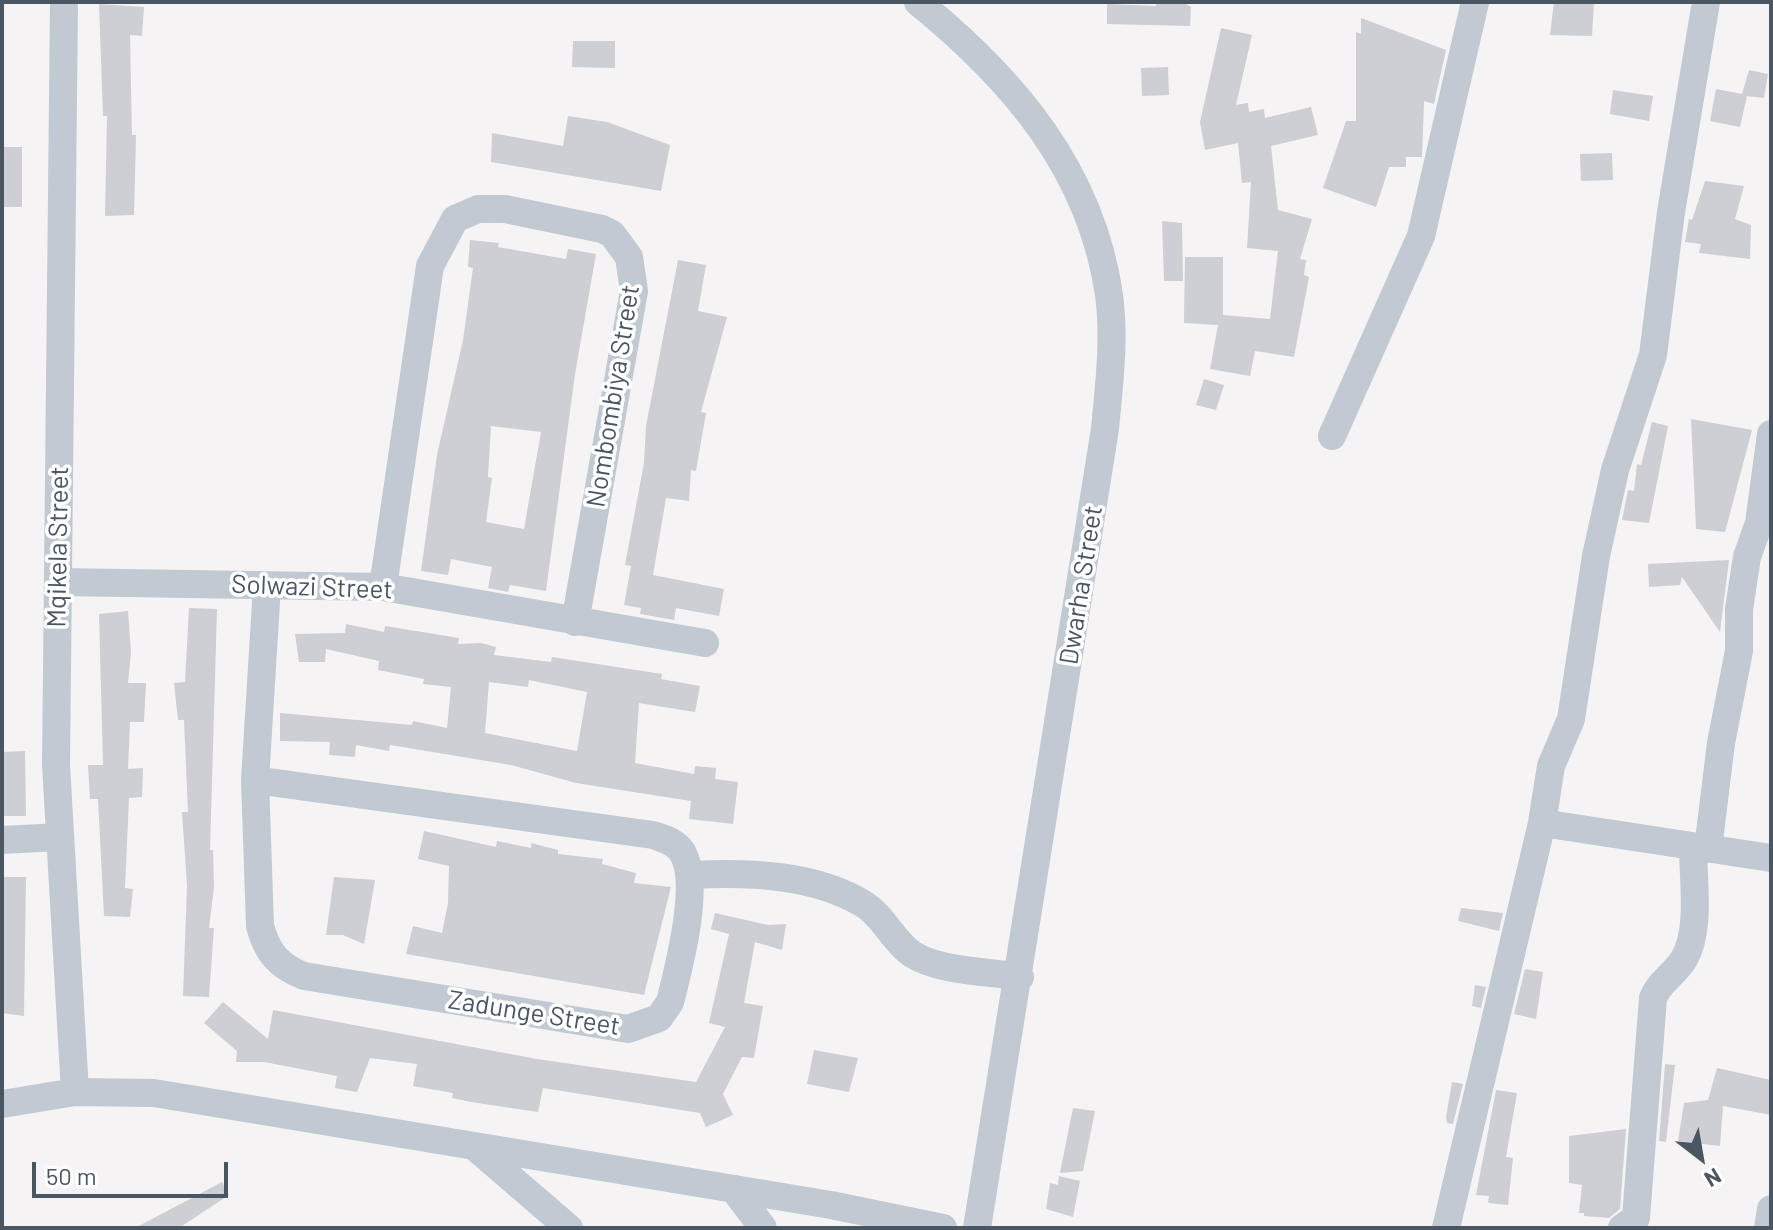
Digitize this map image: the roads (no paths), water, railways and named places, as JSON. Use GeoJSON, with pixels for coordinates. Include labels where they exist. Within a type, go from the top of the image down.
{"type":"FeatureCollection","features":[{"type":"Feature","properties":{"kind":"street","name":"Mqikela Street"},"geometry":{"type":"LineString","coordinates":[[64,2],[56,765],[75,1092]]}},
{"type":"Feature","properties":{"kind":"street","name":"Dwarha Street"},"geometry":{"type":"LineString","coordinates":[[918,2],[992,66],[1042,125],[1073,179],[1098,237],[1109,297],[1111,346],[1105,429],[1020,977],[977,1228]]}},
{"type":"Feature","properties":{"kind":"street"},"geometry":{"type":"LineString","coordinates":[[1332,436],[1421,236],[1475,2]]}},
{"type":"Feature","properties":{"kind":"street"},"geometry":{"type":"LineString","coordinates":[[1446,1228],[1542,823],[1551,766],[1571,719],[1582,632],[1612,484],[1653,355],[1671,212],[1706,2]]}},
{"type":"Feature","properties":{"kind":"street","name":"Nombombiya Street"},"geometry":{"type":"LineString","coordinates":[[383,587],[430,266],[455,219],[478,209],[505,209],[602,229],[625,248],[633,275],[634,291],[575,622]]}},
{"type":"Feature","properties":{"kind":"street"},"geometry":{"type":"LineString","coordinates":[[1622,1228],[1636,1218],[1653,998],[1659,984],[1674,974],[1692,942],[1701,848],[1739,651],[1739,609],[1747,557],[1759,523],[1771,434]]}},
{"type":"Feature","properties":{"kind":"street","name":"Solwazi Street"},"geometry":{"type":"LineString","coordinates":[[58,582],[383,587],[705,643]]}},
{"type":"Feature","properties":{"kind":"street","name":"Zadunge Street"},"geometry":{"type":"LineString","coordinates":[[267,586],[255,780],[260,926],[265,945],[286,969],[304,976],[628,1029],[641,1027],[659,1018],[670,1002],[691,875]]}},
{"type":"Feature","properties":{"kind":"street"},"geometry":{"type":"LineString","coordinates":[[255,780],[653,835],[676,845],[683,852],[691,875],[725,873],[805,881],[867,906],[913,954],[935,962],[1020,977]]}},
{"type":"Feature","properties":{"kind":"street"},"geometry":{"type":"LineString","coordinates":[[1542,823],[1771,858]]}},
{"type":"Feature","properties":{"kind":"street"},"geometry":{"type":"LineString","coordinates":[[2,840],[60,837]]}},
{"type":"Feature","properties":{"kind":"street"},"geometry":{"type":"LineString","coordinates":[[2,1104],[34,1096],[75,1092],[154,1093],[736,1192],[829,1217],[943,1228]]}},
{"type":"Feature","properties":{"kind":"street"},"geometry":{"type":"LineString","coordinates":[[472,1145],[569,1228]]}},
{"type":"Feature","properties":{"kind":"street"},"geometry":{"type":"LineString","coordinates":[[736,1192],[763,1228]]}},
{"type":"Feature","properties":{"kind":"street"},"geometry":{"type":"LineString","coordinates":[[1768,1228],[1771,1209]]}}]}
